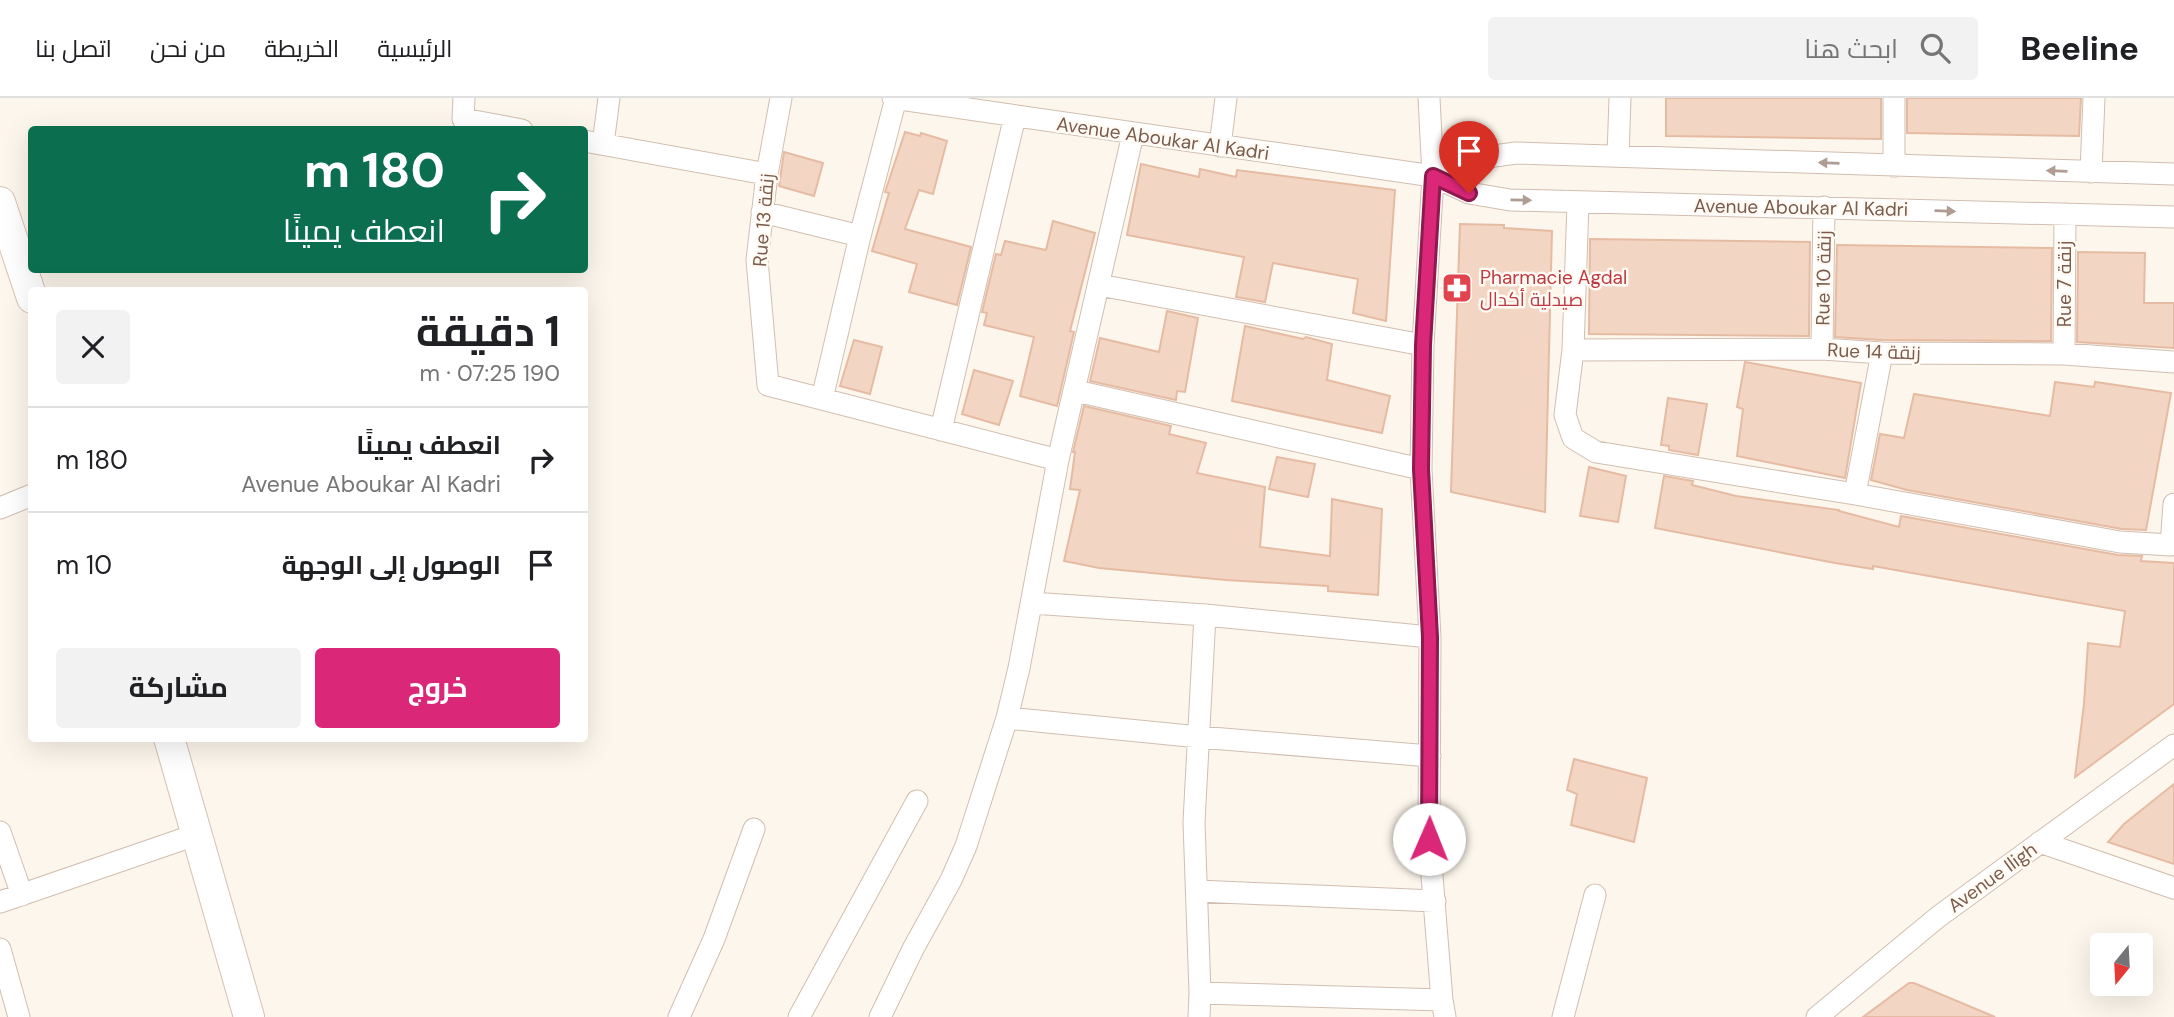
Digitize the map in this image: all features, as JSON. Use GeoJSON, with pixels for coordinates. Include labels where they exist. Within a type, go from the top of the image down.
{"type":"FeatureCollection","features":[{"type":"Feature","properties":{"kind":"main road"},"geometry":{"type":"LineString","coordinates":[[0,202],[28,287]]}},
{"type":"Feature","properties":{"kind":"main road"},"geometry":{"type":"LineString","coordinates":[[170,742],[249,1017]]}},
{"type":"Feature","properties":{"kind":"street"},"geometry":{"type":"LineString","coordinates":[[464,98],[463,119],[501,126]]}},
{"type":"Feature","properties":{"kind":"street"},"geometry":{"type":"LineString","coordinates":[[609,98],[594,142],[767,174]]}},
{"type":"Feature","properties":{"kind":"street","name":"Rue 13 زنقة"},"geometry":{"type":"LineString","coordinates":[[781,98],[767,174],[757,260],[768,385],[822,399]]}},
{"type":"Feature","properties":{"kind":"street"},"geometry":{"type":"LineString","coordinates":[[895,98],[822,399],[1058,460]]}},
{"type":"Feature","properties":{"kind":"street","name":"Avenue Aboukar Al Kadri"},"geometry":{"type":"LineString","coordinates":[[895,98],[949,102],[1015,116],[1433,176],[1469,193],[1490,198],[2174,216]]}},
{"type":"Feature","properties":{"kind":"street"},"geometry":{"type":"LineString","coordinates":[[1220,146],[1226,98]]}},
{"type":"Feature","properties":{"kind":"street"},"geometry":{"type":"LineString","coordinates":[[1200,993],[1444,1008],[1429,839],[1430,637],[1421,469],[1423,345],[1433,176],[1429,98]]}},
{"type":"Feature","properties":{"kind":"street"},"geometry":{"type":"LineString","coordinates":[[1618,156],[1620,98]]}},
{"type":"Feature","properties":{"kind":"street"},"geometry":{"type":"LineString","coordinates":[[1894,98],[1894,166]]}},
{"type":"Feature","properties":{"kind":"street"},"geometry":{"type":"LineString","coordinates":[[2091,172],[2094,98]]}},
{"type":"Feature","properties":{"kind":"street"},"geometry":{"type":"LineString","coordinates":[[941,430],[1015,116]]}},
{"type":"Feature","properties":{"kind":"street"},"geometry":{"type":"LineString","coordinates":[[880,1017],[966,846],[1007,718],[1032,603],[1058,460],[1133,134]]}},
{"type":"Feature","properties":{"kind":"street"},"geometry":{"type":"LineString","coordinates":[[1433,176],[1463,162],[1495,154],[1516,153],[2174,174]]}},
{"type":"Feature","properties":{"kind":"street"},"geometry":{"type":"LineString","coordinates":[[1578,202],[1573,350],[1565,415],[1573,438],[1596,452],[1855,494],[2120,542],[2171,545],[2174,504]]}},
{"type":"Feature","properties":{"kind":"street","name":"Rue 10 زنقة"},"geometry":{"type":"LineString","coordinates":[[1822,349],[1824,208]]}},
{"type":"Feature","properties":{"kind":"street"},"geometry":{"type":"LineString","coordinates":[[762,212],[860,236]]}},
{"type":"Feature","properties":{"kind":"street","name":"Rue 7 زنقة"},"geometry":{"type":"LineString","coordinates":[[2064,354],[2065,214]]}},
{"type":"Feature","properties":{"kind":"street"},"geometry":{"type":"LineString","coordinates":[[1100,285],[1423,345]]}},
{"type":"Feature","properties":{"kind":"street","name":"Rue 14 زنقة"},"geometry":{"type":"LineString","coordinates":[[1573,350],[1822,349],[1882,353],[2064,354],[2174,362]]}},
{"type":"Feature","properties":{"kind":"street"},"geometry":{"type":"LineString","coordinates":[[1855,494],[1882,353]]}},
{"type":"Feature","properties":{"kind":"street"},"geometry":{"type":"LineString","coordinates":[[1076,391],[1421,469]]}},
{"type":"Feature","properties":{"kind":"street"},"geometry":{"type":"LineString","coordinates":[[0,508],[28,497]]}},
{"type":"Feature","properties":{"kind":"street"},"geometry":{"type":"LineString","coordinates":[[1032,603],[1205,615],[1430,637]]}},
{"type":"Feature","properties":{"kind":"street"},"geometry":{"type":"LineString","coordinates":[[1199,1017],[1194,821],[1205,615]]}},
{"type":"Feature","properties":{"kind":"street"},"geometry":{"type":"LineString","coordinates":[[1007,718],[1430,756]]}},
{"type":"Feature","properties":{"kind":"street","name":"Avenue Iligh"},"geometry":{"type":"LineString","coordinates":[[1822,1015],[1938,917],[2174,745]]}},
{"type":"Feature","properties":{"kind":"street"},"geometry":{"type":"LineString","coordinates":[[799,1017],[917,801]]}},
{"type":"Feature","properties":{"kind":"street"},"geometry":{"type":"LineString","coordinates":[[679,1017],[714,939],[754,829]]}},
{"type":"Feature","properties":{"kind":"street"},"geometry":{"type":"LineString","coordinates":[[0,832],[22,895]]}},
{"type":"Feature","properties":{"kind":"street"},"geometry":{"type":"LineString","coordinates":[[0,902],[198,834]]}},
{"type":"Feature","properties":{"kind":"street"},"geometry":{"type":"LineString","coordinates":[[2040,842],[2174,888]]}},
{"type":"Feature","properties":{"kind":"street"},"geometry":{"type":"LineString","coordinates":[[1197,891],[1436,901]]}},
{"type":"Feature","properties":{"kind":"street"},"geometry":{"type":"LineString","coordinates":[[1563,1017],[1595,895]]}},
{"type":"Feature","properties":{"kind":"street"},"geometry":{"type":"LineString","coordinates":[[0,949],[19,1017]]}},
{"type":"Feature","properties":{"kind":"building"},"geometry":{"type":"Polygon","coordinates":[[[1666,98],[1881,98],[1881,139],[1666,136],[1666,98]]]}},
{"type":"Feature","properties":{"kind":"building"},"geometry":{"type":"Polygon","coordinates":[[[1907,98],[2081,98],[2079,136],[1907,133],[1907,98]]]}},
{"type":"Feature","properties":{"kind":"building"},"geometry":{"type":"Polygon","coordinates":[[[905,132],[920,136],[921,133],[947,141],[933,194],[919,190],[905,229],[971,247],[957,305],[909,292],[917,264],[872,251],[889,193],[885,192],[905,132]]]}},
{"type":"Feature","properties":{"kind":"building"},"geometry":{"type":"Polygon","coordinates":[[[784,152],[823,163],[814,196],[779,186],[784,152]]]}},
{"type":"Feature","properties":{"kind":"building"},"geometry":{"type":"Polygon","coordinates":[[[1141,164],[1199,177],[1200,169],[1236,177],[1237,170],[1395,190],[1386,321],[1353,313],[1358,279],[1273,263],[1265,302],[1236,297],[1244,257],[1127,235],[1141,164]]]}},
{"type":"Feature","properties":{"kind":"building"},"geometry":{"type":"Polygon","coordinates":[[[1053,221],[1095,233],[1070,331],[1074,332],[1057,406],[1020,396],[1034,337],[984,325],[987,313],[982,312],[996,254],[1001,255],[1005,241],[1046,250],[1053,221]]]}},
{"type":"Feature","properties":{"kind":"building"},"geometry":{"type":"Polygon","coordinates":[[[1460,224],[1504,225],[1504,228],[1552,231],[1545,512],[1451,492],[1460,224]]]}},
{"type":"Feature","properties":{"kind":"building"},"geometry":{"type":"Polygon","coordinates":[[[1590,239],[1810,242],[1809,336],[1589,334],[1590,239]]]}},
{"type":"Feature","properties":{"kind":"building"},"geometry":{"type":"Polygon","coordinates":[[[1837,245],[2052,248],[2051,341],[1882,340],[1835,337],[1837,245]]]}},
{"type":"Feature","properties":{"kind":"building"},"geometry":{"type":"Polygon","coordinates":[[[2078,252],[2145,253],[2144,303],[2174,303],[2174,348],[2077,342],[2078,252]]]}},
{"type":"Feature","properties":{"kind":"building"},"geometry":{"type":"Polygon","coordinates":[[[1167,311],[1198,318],[1185,392],[1177,391],[1176,400],[1090,381],[1100,338],[1159,352],[1167,311]]]}},
{"type":"Feature","properties":{"kind":"building"},"geometry":{"type":"Polygon","coordinates":[[[1245,326],[1332,344],[1327,380],[1390,396],[1382,433],[1232,401],[1245,326]]]}},
{"type":"Feature","properties":{"kind":"building"},"geometry":{"type":"Polygon","coordinates":[[[854,340],[882,347],[870,394],[840,386],[854,340]]]}},
{"type":"Feature","properties":{"kind":"building"},"geometry":{"type":"Polygon","coordinates":[[[1745,362],[1861,383],[1845,478],[1737,456],[1743,409],[1737,407],[1745,362]]]}},
{"type":"Feature","properties":{"kind":"building"},"geometry":{"type":"Polygon","coordinates":[[[974,370],[1013,381],[999,425],[962,414],[974,370]]]}},
{"type":"Feature","properties":{"kind":"building"},"geometry":{"type":"Polygon","coordinates":[[[2055,382],[2094,387],[2095,382],[2171,393],[2146,530],[2122,529],[1907,490],[1871,480],[1880,434],[1904,438],[1914,394],[2050,416],[2055,382]]]}},
{"type":"Feature","properties":{"kind":"building"},"geometry":{"type":"Polygon","coordinates":[[[1668,398],[1707,404],[1698,455],[1669,450],[1669,446],[1661,445],[1668,398]]]}},
{"type":"Feature","properties":{"kind":"building"},"geometry":{"type":"Polygon","coordinates":[[[1084,406],[1171,426],[1169,434],[1206,443],[1197,473],[1265,487],[1260,547],[1330,556],[1332,499],[1382,509],[1378,595],[1328,591],[1328,586],[1099,568],[1064,561],[1080,490],[1070,489],[1073,452],[1084,406]]]}},
{"type":"Feature","properties":{"kind":"building"},"geometry":{"type":"Polygon","coordinates":[[[1277,457],[1315,464],[1308,497],[1269,489],[1277,457]]]}},
{"type":"Feature","properties":{"kind":"building"},"geometry":{"type":"Polygon","coordinates":[[[1589,467],[1626,476],[1618,522],[1580,516],[1589,467]]]}},
{"type":"Feature","properties":{"kind":"building"},"geometry":{"type":"Polygon","coordinates":[[[1664,476],[1693,481],[1692,485],[1736,496],[1839,510],[1899,527],[1901,516],[2118,555],[2142,556],[2141,561],[2174,563],[2174,704],[2075,777],[2088,643],[2120,647],[2125,611],[1873,566],[1873,569],[1835,563],[1655,528],[1664,476]]]}},
{"type":"Feature","properties":{"kind":"building"},"geometry":{"type":"Polygon","coordinates":[[[1574,759],[1647,778],[1634,842],[1571,825],[1577,794],[1567,790],[1574,759]]]}},
{"type":"Feature","properties":{"kind":"building"},"geometry":{"type":"Polygon","coordinates":[[[2174,784],[2174,864],[2108,842],[2124,824],[2174,784]]]}},
{"type":"Feature","properties":{"kind":"building"},"geometry":{"type":"Polygon","coordinates":[[[1909,983],[1914,983],[1995,1017],[1863,1017],[1909,983]]]}},
{"type":"Feature","properties":{"kind":"place","name":"Pharmacie Agdal صيدلية أكدال"},"geometry":{"type":"Point","coordinates":[1457,288]}},
{"type":"Feature","properties":{"kind":"route"},"geometry":{"type":"LineString","coordinates":[[1429,839],[1430,637],[1421,469],[1423,345],[1433,176],[1469,193]]}}]}
